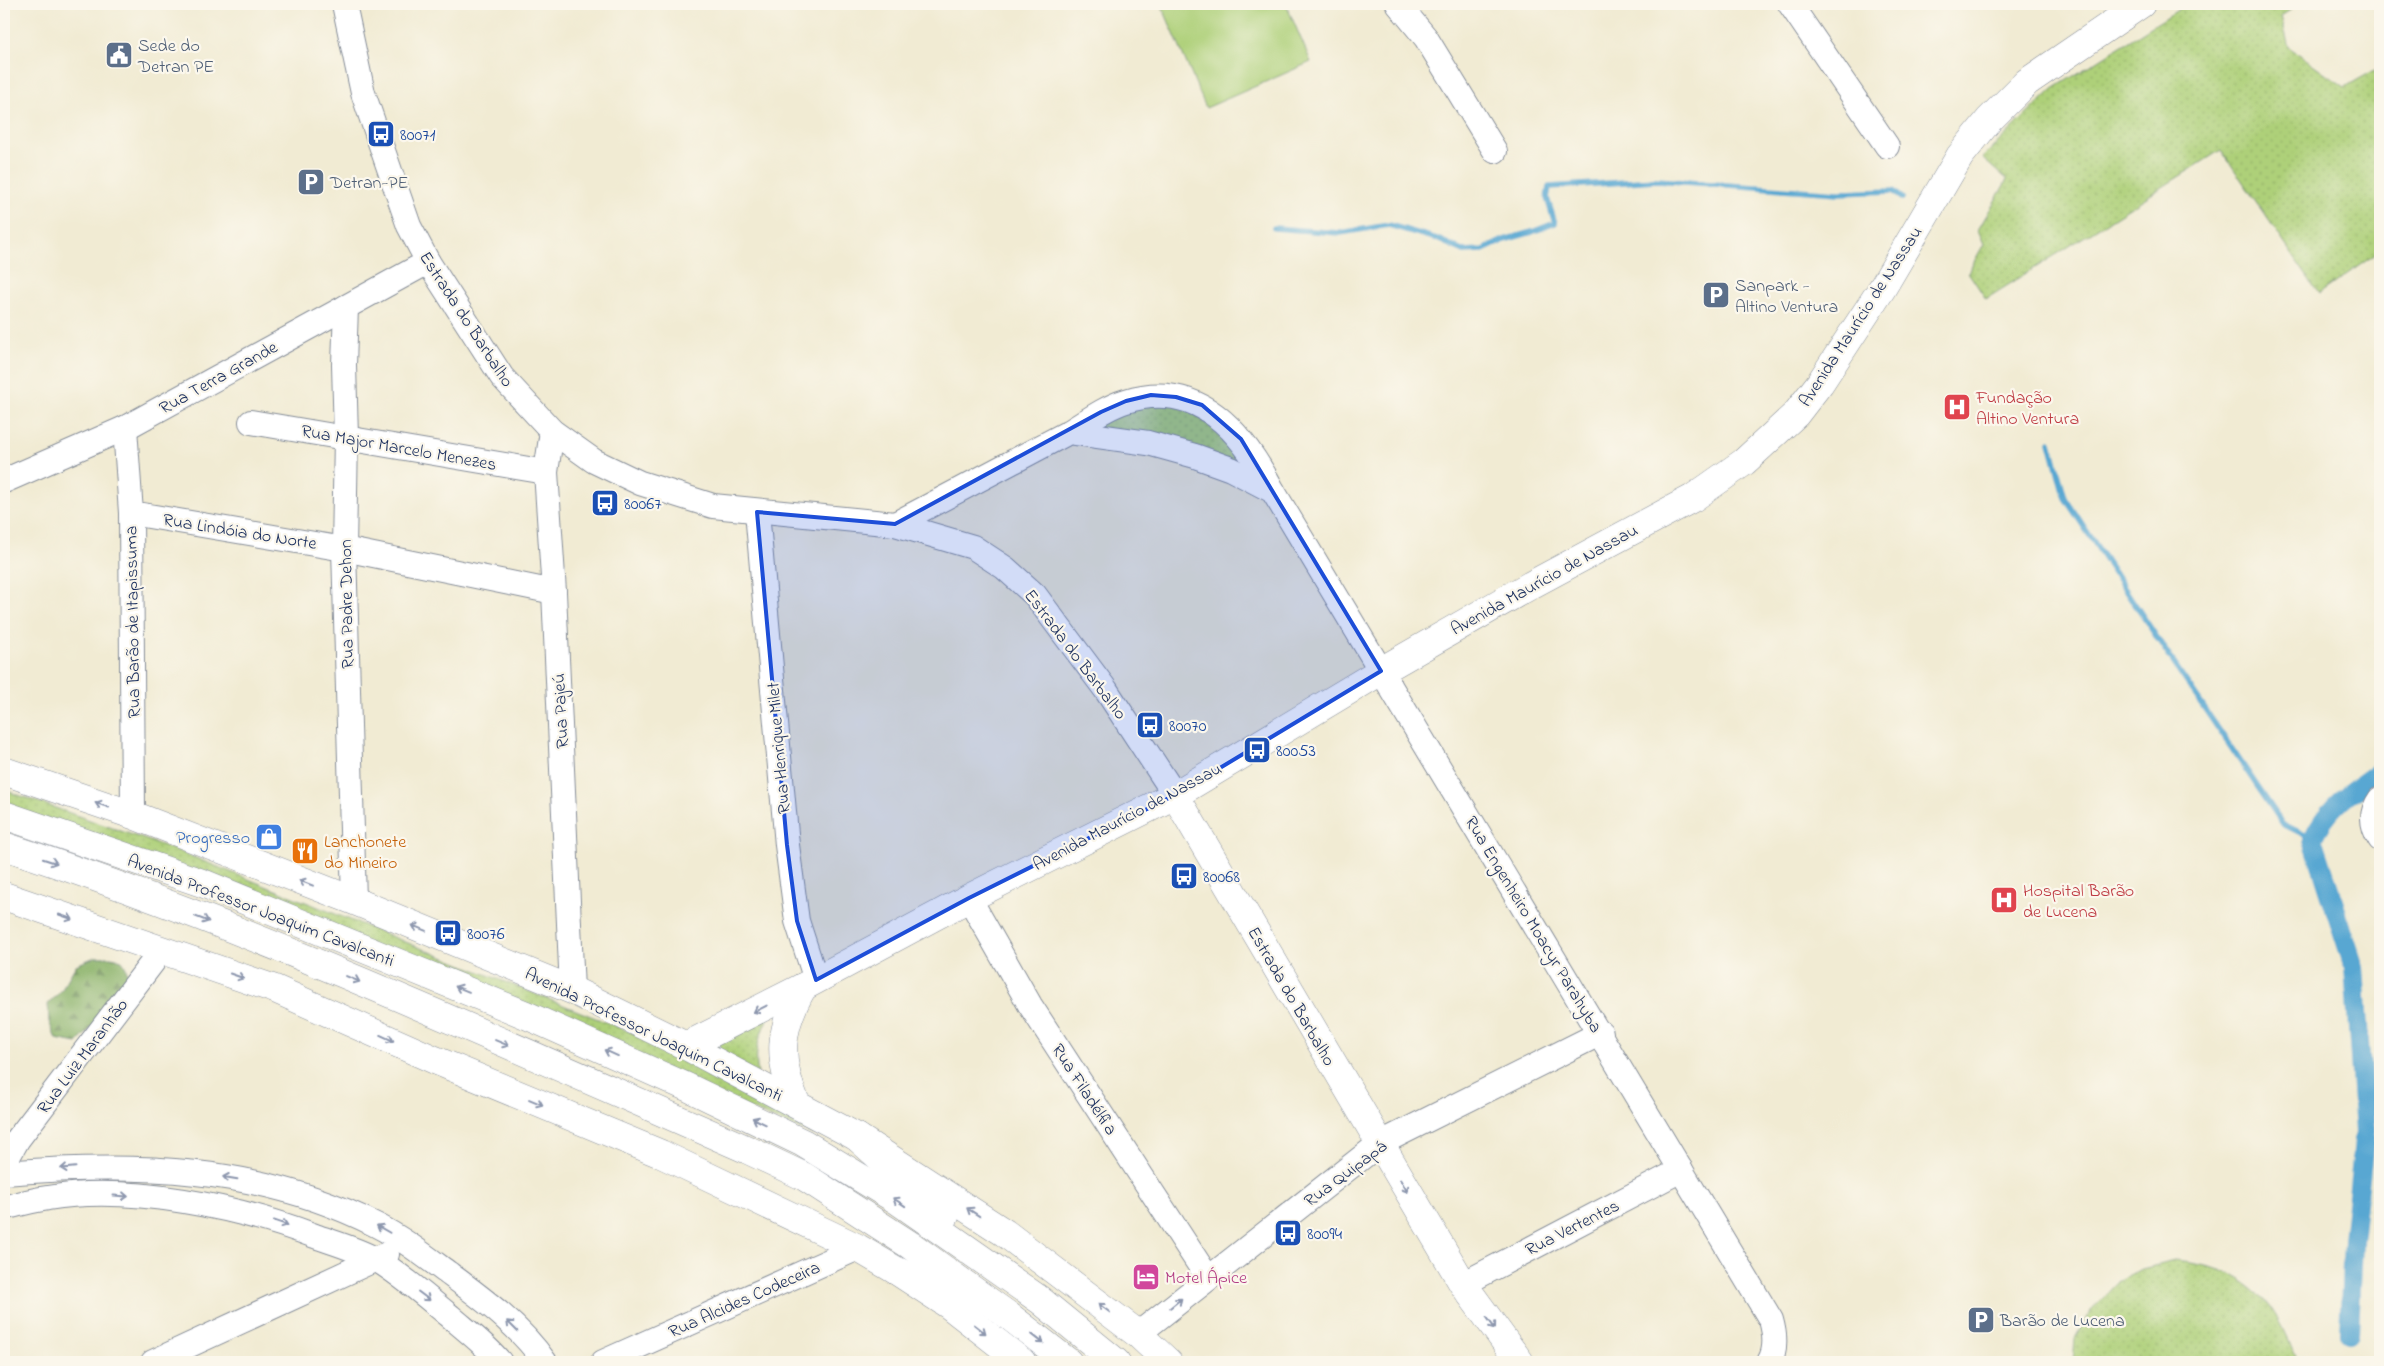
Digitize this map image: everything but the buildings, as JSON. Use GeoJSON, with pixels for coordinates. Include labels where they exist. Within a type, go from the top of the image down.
{"type":"FeatureCollection","features":[{"type":"Feature","properties":{"kind":"main road","name":"Avenida Maurício de Nassau"},"geometry":{"type":"LineString","coordinates":[[686,1046],[809,984],[969,898],[1175,795],[1381,671],[1531,585],[1693,498],[1744,462],[1774,437],[1796,414],[1820,383],[1884,287],[1960,156],[1989,120],[2028,82],[2141,4]]}},
{"type":"Feature","properties":{"kind":"main road","name":"Avenida Professor Joaquim Cavalcanti"},"geometry":{"type":"LineString","coordinates":[[4,771],[133,816],[354,901],[572,990],[686,1046],[857,1137],[1005,1233],[1138,1334],[1168,1362]]}},
{"type":"Feature","properties":{"kind":"main road","name":"Estrada do Barbalho"},"geometry":{"type":"LineString","coordinates":[[1175,795],[1463,1284],[1520,1362]]}},
{"type":"Feature","properties":{"kind":"main road","name":"Avenida Professor Joaquim Cavalcanti"},"geometry":{"type":"LineString","coordinates":[[4,816],[205,884],[526,1015],[687,1087],[812,1148],[897,1200],[1040,1300]]}},
{"type":"Feature","properties":{"kind":"main road","name":"Avenida Professor Joaquim Cavalcanti"},"geometry":{"type":"LineString","coordinates":[[4,846],[85,873],[327,968],[748,1150],[805,1177],[910,1245],[1008,1316]]}},
{"type":"Feature","properties":{"kind":"main road"},"geometry":{"type":"LineString","coordinates":[[4,896],[275,989],[435,1060],[661,1154],[858,1248],[949,1305],[1022,1362]]}},
{"type":"Feature","properties":{"kind":"main road"},"geometry":{"type":"LineString","coordinates":[[796,1103],[785,1072],[782,1056],[784,1032],[791,1008],[809,984]]}},
{"type":"Feature","properties":{"kind":"main road"},"geometry":{"type":"LineString","coordinates":[[857,1137],[1040,1300],[1116,1362]]}},
{"type":"Feature","properties":{"kind":"main road"},"geometry":{"type":"LineString","coordinates":[[897,1271],[1008,1316],[1068,1362]]}},
{"type":"Feature","properties":{"kind":"street","name":"Estrada do Barbalho"},"geometry":{"type":"LineString","coordinates":[[344,4],[363,93],[409,226],[428,262],[502,377],[552,431],[594,461],[640,483],[713,506],[757,512],[895,524],[973,547],[1005,568],[1034,596],[1106,690],[1175,795]]}},
{"type":"Feature","properties":{"kind":"street"},"geometry":{"type":"LineString","coordinates":[[1398,4],[1426,38],[1495,151]]}},
{"type":"Feature","properties":{"kind":"street"},"geometry":{"type":"LineString","coordinates":[[1790,4],[1887,146]]}},
{"type":"Feature","properties":{"kind":"street","name":"Rua Terra Grande"},"geometry":{"type":"LineString","coordinates":[[4,481],[125,428],[428,262]]}},
{"type":"Feature","properties":{"kind":"street","name":"Rua Padre Dehon"},"geometry":{"type":"LineString","coordinates":[[346,307],[344,365],[346,437],[344,549],[354,901]]}},
{"type":"Feature","properties":{"kind":"street","name":"Rua Engenheiro Moacyr Parahyba"},"geometry":{"type":"LineString","coordinates":[[895,524],[1126,401],[1151,395],[1176,397],[1202,405],[1222,419],[1241,439],[1260,467],[1770,1320],[1774,1331],[1775,1345],[1769,1362]]}},
{"type":"Feature","properties":{"kind":"street","name":"Rua Major Marcelo Menezes"},"geometry":{"type":"LineString","coordinates":[[251,422],[546,472]]}},
{"type":"Feature","properties":{"kind":"street","name":"Rua Barão de Itapissuma"},"geometry":{"type":"LineString","coordinates":[[125,428],[130,513],[133,816]]}},
{"type":"Feature","properties":{"kind":"street","name":"Rua Pajeú"},"geometry":{"type":"LineString","coordinates":[[552,431],[546,472],[554,592],[572,990]]}},
{"type":"Feature","properties":{"kind":"street"},"geometry":{"type":"LineString","coordinates":[[1069,432],[1148,443],[1195,456],[1231,469],[1273,491]]}},
{"type":"Feature","properties":{"kind":"street","name":"Rua Henrique Milet"},"geometry":{"type":"LineString","coordinates":[[757,512],[787,845],[797,921],[809,984]]}},
{"type":"Feature","properties":{"kind":"street","name":"Rua Lindóia do Norte"},"geometry":{"type":"LineString","coordinates":[[130,513],[344,549],[554,592]]}},
{"type":"Feature","properties":{"kind":"street"},"geometry":{"type":"LineString","coordinates":[[2376,831],[2373,812],[2380,799]]}},
{"type":"Feature","properties":{"kind":"street","name":"Rua Filadélfia"},"geometry":{"type":"LineString","coordinates":[[969,898],[1030,1005],[1208,1278]]}},
{"type":"Feature","properties":{"kind":"street","name":"Rua Luiz Maranhão"},"geometry":{"type":"LineString","coordinates":[[4,1164],[18,1139],[162,950]]}},
{"type":"Feature","properties":{"kind":"street","name":"Rua Quipapá"},"geometry":{"type":"LineString","coordinates":[[1138,1334],[1379,1144],[1600,1033]]}},
{"type":"Feature","properties":{"kind":"street"},"geometry":{"type":"LineString","coordinates":[[4,1173],[79,1168],[156,1169],[228,1177],[285,1188],[338,1207],[378,1225],[407,1242],[483,1298],[510,1323],[544,1362]]}},
{"type":"Feature","properties":{"kind":"street","name":"Rua Vertentes"},"geometry":{"type":"LineString","coordinates":[[1463,1284],[1681,1170]]}},
{"type":"Feature","properties":{"kind":"street"},"geometry":{"type":"LineString","coordinates":[[4,1208],[49,1198],[87,1195],[154,1198],[211,1206],[266,1218],[359,1251],[377,1260],[442,1309],[492,1351],[500,1362]]}},
{"type":"Feature","properties":{"kind":"street"},"geometry":{"type":"LineString","coordinates":[[153,1362],[377,1260],[407,1242]]}},
{"type":"Feature","properties":{"kind":"street","name":"Rua Alcides Codeceira"},"geometry":{"type":"LineString","coordinates":[[603,1362],[858,1248]]}},
{"type":"Feature","properties":{"kind":"highlighted area"},"geometry":{"type":"Polygon","coordinates":[[[1151,395],[1176,397],[1202,405],[1241,439],[1381,671],[1175,795],[969,898],[816,980],[797,921],[787,845],[757,512],[895,524],[1101,412],[1126,401],[1151,395]]]}},
{"type":"Feature","properties":{"kind":"green space"},"geometry":{"type":"Polygon","coordinates":[[[1161,4],[1286,4],[1311,62],[1206,108],[1161,4]]]}},
{"type":"Feature","properties":{"kind":"green space"},"geometry":{"type":"Polygon","coordinates":[[[2187,4],[2300,4],[2281,16],[2289,47],[2345,87],[2380,67],[2380,251],[2319,294],[2221,150],[1986,299],[1968,272],[1984,244],[1978,230],[2007,180],[1982,158],[2053,89],[2187,4]]]}},
{"type":"Feature","properties":{"kind":"green space"},"geometry":{"type":"Polygon","coordinates":[[[1182,403],[1236,447],[1250,473],[1087,426],[1107,408],[1182,403]]]}},
{"type":"Feature","properties":{"kind":"green space"},"geometry":{"type":"Polygon","coordinates":[[[4,790],[178,851],[643,1037],[814,1135],[4,806],[4,790]]]}},
{"type":"Feature","properties":{"kind":"green space"},"geometry":{"type":"Polygon","coordinates":[[[95,957],[112,957],[121,961],[124,964],[131,986],[77,1043],[56,1039],[49,1022],[48,1004],[61,991],[76,965],[95,957]]]}},
{"type":"Feature","properties":{"kind":"green space"},"geometry":{"type":"Polygon","coordinates":[[[775,1005],[766,1022],[758,1046],[758,1074],[711,1044],[775,1005]]]}},
{"type":"Feature","properties":{"kind":"green space"},"geometry":{"type":"Polygon","coordinates":[[[2174,1261],[2199,1264],[2220,1270],[2238,1278],[2254,1289],[2279,1320],[2289,1339],[2297,1362],[2073,1362],[2075,1338],[2092,1309],[2116,1283],[2142,1269],[2174,1261]]]}},
{"type":"Feature","properties":{"kind":"waterway"},"geometry":{"type":"LineString","coordinates":[[1274,228],[1340,233],[1389,225],[1437,239],[1464,251],[1483,250],[1504,240],[1555,223],[1547,198],[1549,187],[1656,180],[1839,193],[1893,191],[1902,198]]}},
{"type":"Feature","properties":{"kind":"waterway"},"geometry":{"type":"LineString","coordinates":[[2050,442],[2065,498],[2179,671],[2283,824],[2313,839]]}},
{"type":"Feature","properties":{"kind":"waterway"},"geometry":{"type":"LineString","coordinates":[[2349,1334],[2353,1241],[2365,1132],[2354,967],[2313,839],[2333,808],[2380,771]]}},
{"type":"Feature","properties":{"kind":"place","name":"Sede do Detran PE"},"geometry":{"type":"Point","coordinates":[119,55]}},
{"type":"Feature","properties":{"kind":"place","name":"80071"},"geometry":{"type":"Point","coordinates":[381,134]}},
{"type":"Feature","properties":{"kind":"place","name":"Detran-PE"},"geometry":{"type":"Point","coordinates":[311,182]}},
{"type":"Feature","properties":{"kind":"place","name":"Sanpark - Altino Ventura"},"geometry":{"type":"Point","coordinates":[1716,295]}},
{"type":"Feature","properties":{"kind":"place","name":"Fundação Altino Ventura"},"geometry":{"type":"Point","coordinates":[1957,407]}},
{"type":"Feature","properties":{"kind":"place","name":"80067"},"geometry":{"type":"Point","coordinates":[605,503]}},
{"type":"Feature","properties":{"kind":"place","name":"80070"},"geometry":{"type":"Point","coordinates":[1150,725]}},
{"type":"Feature","properties":{"kind":"place","name":"80053"},"geometry":{"type":"Point","coordinates":[1257,750]}},
{"type":"Feature","properties":{"kind":"place","name":"Progresso"},"geometry":{"type":"Point","coordinates":[269,837]}},
{"type":"Feature","properties":{"kind":"place","name":"Lanchonete do Mineiro"},"geometry":{"type":"Point","coordinates":[305,851]}},
{"type":"Feature","properties":{"kind":"place","name":"80068"},"geometry":{"type":"Point","coordinates":[1184,876]}},
{"type":"Feature","properties":{"kind":"place","name":"Hospital Barão de Lucena"},"geometry":{"type":"Point","coordinates":[2004,900]}},
{"type":"Feature","properties":{"kind":"place","name":"80076"},"geometry":{"type":"Point","coordinates":[448,933]}},
{"type":"Feature","properties":{"kind":"place","name":"80094"},"geometry":{"type":"Point","coordinates":[1288,1233]}},
{"type":"Feature","properties":{"kind":"place","name":"Motel Ápice"},"geometry":{"type":"Point","coordinates":[1146,1277]}},
{"type":"Feature","properties":{"kind":"place","name":"Barão de Lucena"},"geometry":{"type":"Point","coordinates":[1981,1320]}}]}
